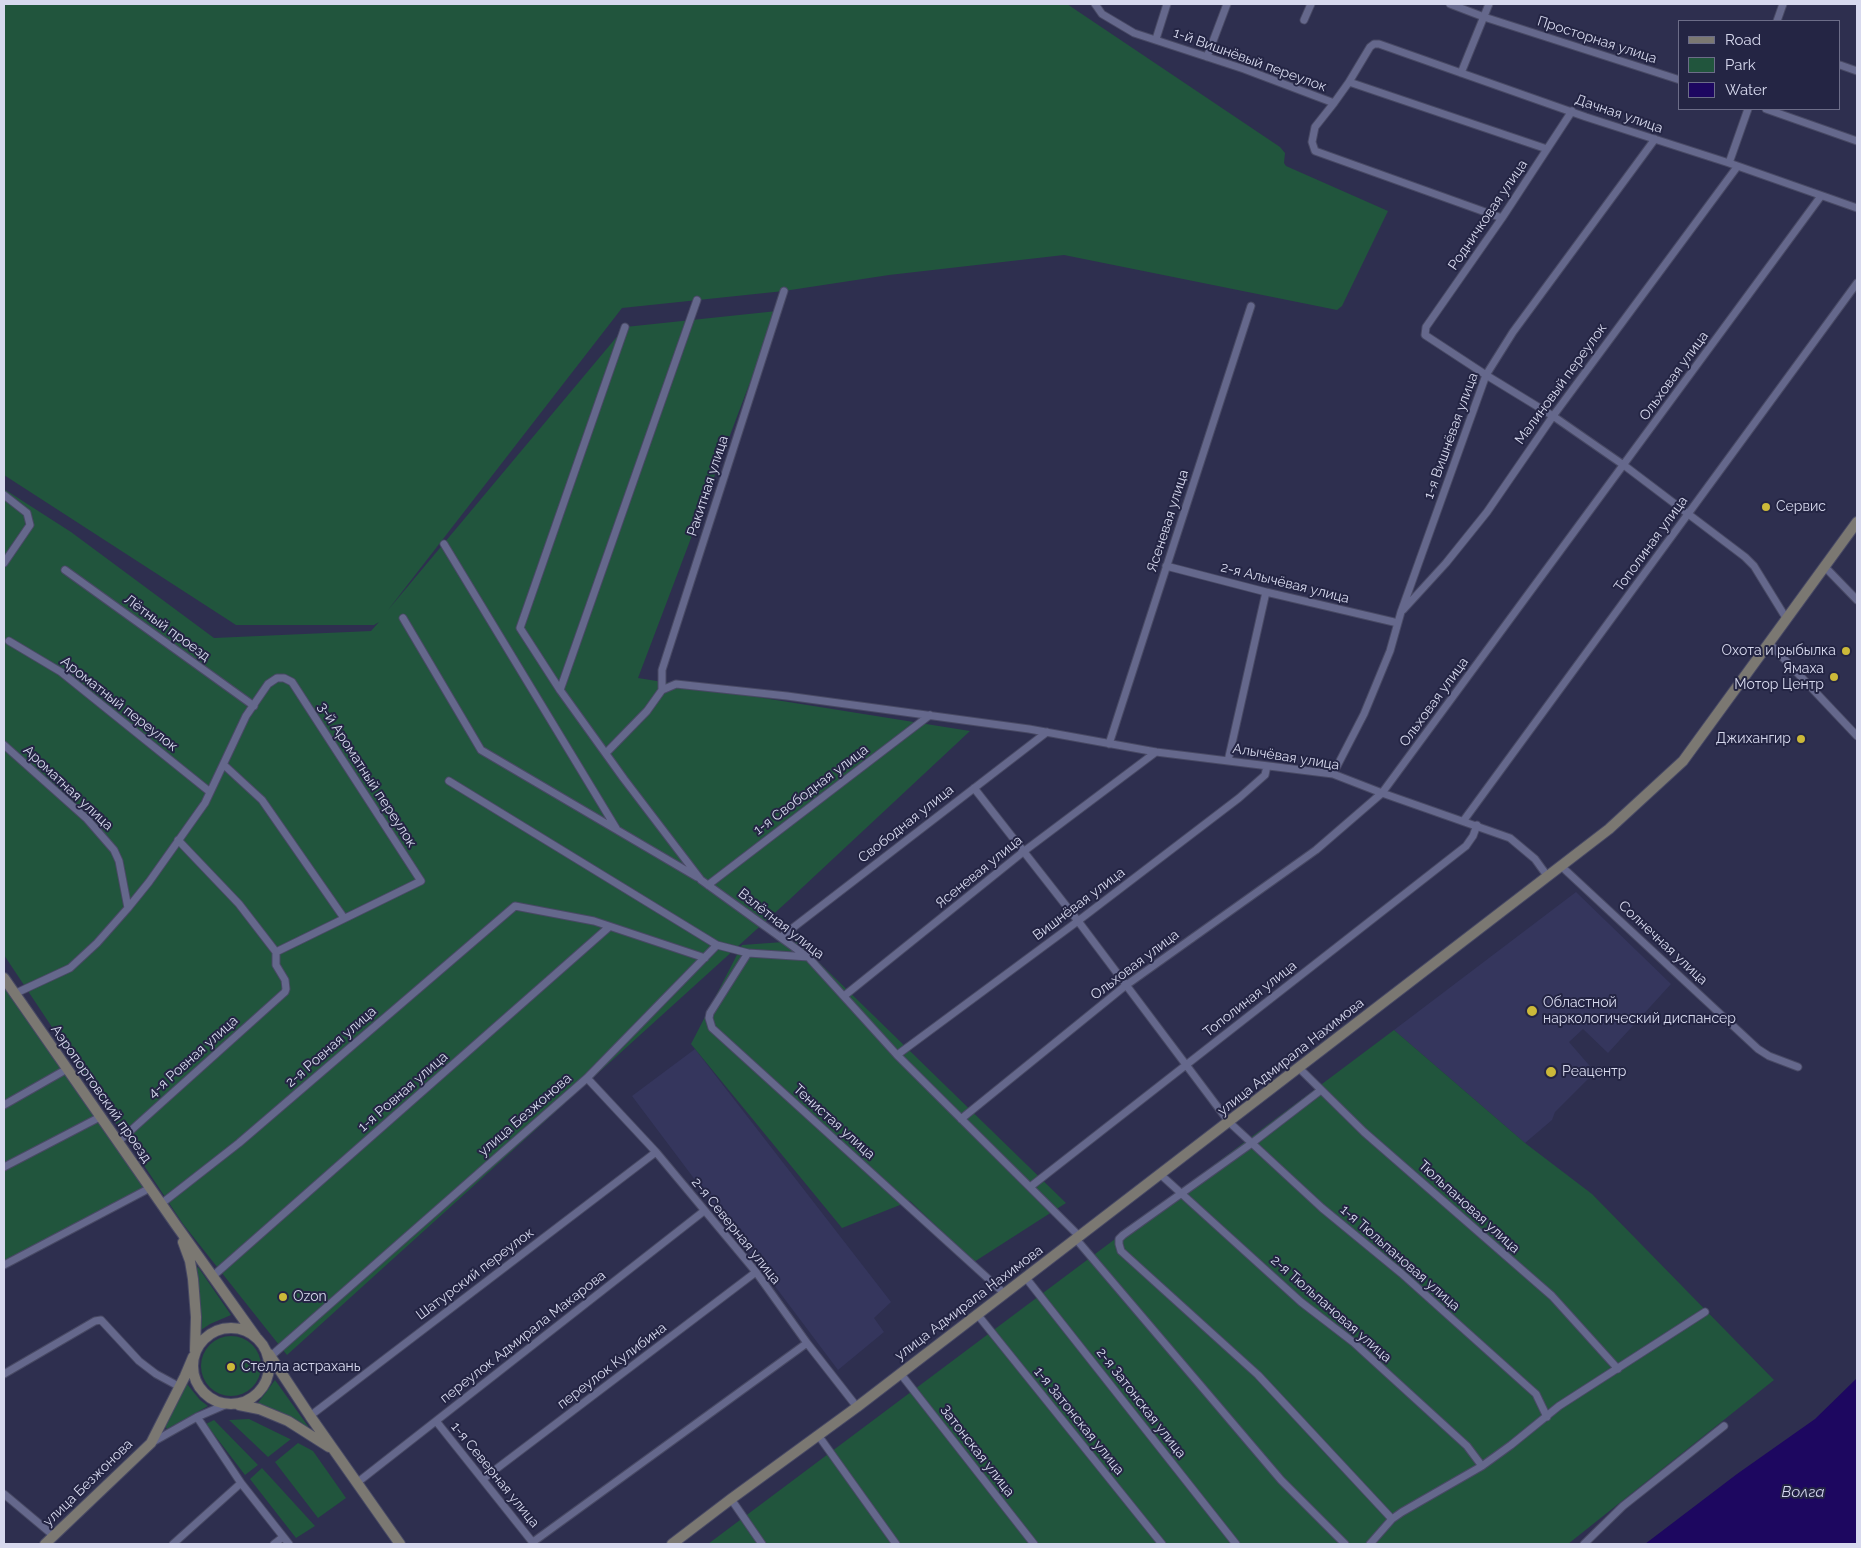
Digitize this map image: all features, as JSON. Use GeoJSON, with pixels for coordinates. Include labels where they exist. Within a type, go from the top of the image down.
{"type":"FeatureCollection","features":[{"type":"Feature","properties":{"kind":"main road","name":"улица Адмирала Нахимова"},"geometry":{"type":"LineString","coordinates":[[672,1544],[818,1434],[858,1407],[1609,830],[1683,761],[1857,522]]}},
{"type":"Feature","properties":{"kind":"main road","name":"Аэропортовский проезд"},"geometry":{"type":"LineString","coordinates":[[4,978],[176,1225]]}},
{"type":"Feature","properties":{"kind":"main road"},"geometry":{"type":"LineString","coordinates":[[176,1225],[268,1353],[400,1544]]}},
{"type":"Feature","properties":{"kind":"main road"},"geometry":{"type":"LineString","coordinates":[[176,1225],[190,1261],[194,1279],[196,1318],[192,1368],[196,1383],[205,1395],[218,1402],[259,1409],[288,1421],[338,1454]]}},
{"type":"Feature","properties":{"kind":"main road"},"geometry":{"type":"LineString","coordinates":[[194,1355],[202,1340],[214,1331],[228,1327],[243,1329],[256,1337]]}},
{"type":"Feature","properties":{"kind":"main road"},"geometry":{"type":"LineString","coordinates":[[230,1404],[248,1401],[260,1392],[267,1378],[268,1353]]}},
{"type":"Feature","properties":{"kind":"main road","name":"улица Безжонова"},"geometry":{"type":"LineString","coordinates":[[45,1544],[151,1443],[194,1355]]}},
{"type":"Feature","properties":{"kind":"street","name":"1-й Вишнёвый переулок"},"geometry":{"type":"LineString","coordinates":[[1095,4],[1102,14],[1134,33],[1244,69],[1334,103],[1316,126],[1312,142],[1315,151],[1502,218]]}},
{"type":"Feature","properties":{"kind":"street"},"geometry":{"type":"LineString","coordinates":[[1156,39],[1167,4]]}},
{"type":"Feature","properties":{"kind":"street"},"geometry":{"type":"LineString","coordinates":[[1206,57],[1227,4]]}},
{"type":"Feature","properties":{"kind":"street"},"geometry":{"type":"LineString","coordinates":[[1304,20],[1311,4]]}},
{"type":"Feature","properties":{"kind":"street","name":"Просторная улица"},"geometry":{"type":"LineString","coordinates":[[1450,4],[1484,17],[1678,79]]}},
{"type":"Feature","properties":{"kind":"street"},"geometry":{"type":"LineString","coordinates":[[1460,74],[1489,4]]}},
{"type":"Feature","properties":{"kind":"street"},"geometry":{"type":"LineString","coordinates":[[1777,20],[1783,4]]}},
{"type":"Feature","properties":{"kind":"street","name":"Дачная улица"},"geometry":{"type":"LineString","coordinates":[[1349,82],[1370,47],[1374,44],[1379,44],[1460,74],[1729,163],[1857,208]]}},
{"type":"Feature","properties":{"kind":"street"},"geometry":{"type":"LineString","coordinates":[[1841,65],[1857,71]]}},
{"type":"Feature","properties":{"kind":"street"},"geometry":{"type":"LineString","coordinates":[[1334,103],[1349,82],[1547,148]]}},
{"type":"Feature","properties":{"kind":"street"},"geometry":{"type":"LineString","coordinates":[[1729,163],[1748,110]]}},
{"type":"Feature","properties":{"kind":"street"},"geometry":{"type":"LineString","coordinates":[[1769,110],[1857,141]]}},
{"type":"Feature","properties":{"kind":"street","name":"Родничковая улица"},"geometry":{"type":"LineString","coordinates":[[1486,376],[1427,337],[1424,332],[1426,326],[1502,218],[1572,111]]}},
{"type":"Feature","properties":{"kind":"street","name":"1-я Вишнёвая улица"},"geometry":{"type":"LineString","coordinates":[[1333,774],[1364,714],[1390,651],[1401,612],[1486,376],[1513,332],[1655,139]]}},
{"type":"Feature","properties":{"kind":"street","name":"Малиновый переулок"},"geometry":{"type":"LineString","coordinates":[[1401,612],[1446,563],[1487,512],[1553,416],[1737,167]]}},
{"type":"Feature","properties":{"kind":"street","name":"Ольховая улица"},"geometry":{"type":"LineString","coordinates":[[960,1119],[1125,986],[1316,850],[1382,793],[1625,466],[1821,196]]}},
{"type":"Feature","properties":{"kind":"street","name":"Тополиная улица"},"geometry":{"type":"LineString","coordinates":[[1464,820],[1857,283]]}},
{"type":"Feature","properties":{"kind":"street","name":"Ракитная улица"},"geometry":{"type":"LineString","coordinates":[[662,691],[662,670],[784,291]]}},
{"type":"Feature","properties":{"kind":"street"},"geometry":{"type":"LineString","coordinates":[[560,690],[696,300]]}},
{"type":"Feature","properties":{"kind":"street","name":"Ясеневая улица"},"geometry":{"type":"LineString","coordinates":[[1109,744],[1250,306]]}},
{"type":"Feature","properties":{"kind":"street","name":"Взлётная улица"},"geometry":{"type":"LineString","coordinates":[[625,327],[520,628],[560,690],[624,779],[701,880],[809,958],[897,1055],[1030,1187],[1078,1238],[1281,1480],[1345,1544]]}},
{"type":"Feature","properties":{"kind":"street"},"geometry":{"type":"LineString","coordinates":[[1486,376],[1553,416],[1625,466],[1745,557],[1754,566],[1786,618]]}},
{"type":"Feature","properties":{"kind":"street"},"geometry":{"type":"LineString","coordinates":[[4,495],[27,513],[30,524],[4,563]]}},
{"type":"Feature","properties":{"kind":"street"},"geometry":{"type":"LineString","coordinates":[[444,544],[618,831]]}},
{"type":"Feature","properties":{"kind":"street","name":"2-я Алычёвая улица"},"geometry":{"type":"LineString","coordinates":[[1166,566],[1398,623]]}},
{"type":"Feature","properties":{"kind":"street"},"geometry":{"type":"LineString","coordinates":[[1824,566],[1857,600]]}},
{"type":"Feature","properties":{"kind":"street","name":"Лётный проезд"},"geometry":{"type":"LineString","coordinates":[[65,570],[254,706]]}},
{"type":"Feature","properties":{"kind":"street"},"geometry":{"type":"LineString","coordinates":[[1228,761],[1266,592]]}},
{"type":"Feature","properties":{"kind":"street"},"geometry":{"type":"LineString","coordinates":[[403,618],[480,750],[701,880]]}},
{"type":"Feature","properties":{"kind":"street","name":"Ароматный переулок"},"geometry":{"type":"LineString","coordinates":[[10,641],[61,672],[210,792]]}},
{"type":"Feature","properties":{"kind":"street"},"geometry":{"type":"LineString","coordinates":[[1769,643],[1857,736]]}},
{"type":"Feature","properties":{"kind":"street","name":"3-й Ароматный переулок"},"geometry":{"type":"LineString","coordinates":[[254,706],[272,680],[284,678],[292,682],[421,881],[344,918]]}},
{"type":"Feature","properties":{"kind":"street","name":"Алычёвая улица"},"geometry":{"type":"LineString","coordinates":[[662,691],[680,684],[787,696],[1047,732],[1156,752],[1333,774],[1510,838],[1535,859],[1548,876]]}},
{"type":"Feature","properties":{"kind":"street"},"geometry":{"type":"LineString","coordinates":[[606,753],[647,711],[662,691]]}},
{"type":"Feature","properties":{"kind":"street"},"geometry":{"type":"LineString","coordinates":[[14,994],[70,968],[97,943],[128,908],[205,803],[246,716],[254,706]]}},
{"type":"Feature","properties":{"kind":"street","name":"1-я Свободная улица"},"geometry":{"type":"LineString","coordinates":[[708,885],[930,715]]}},
{"type":"Feature","properties":{"kind":"street","name":"Свободная улица"},"geometry":{"type":"LineString","coordinates":[[781,937],[1047,732]]}},
{"type":"Feature","properties":{"kind":"street","name":"Ароматная улица"},"geometry":{"type":"LineString","coordinates":[[4,745],[88,819],[114,850],[119,861],[128,908]]}},
{"type":"Feature","properties":{"kind":"street","name":"Ясеневая улица"},"geometry":{"type":"LineString","coordinates":[[844,996],[1024,852],[1156,752]]}},
{"type":"Feature","properties":{"kind":"street"},"geometry":{"type":"LineString","coordinates":[[178,840],[239,904],[276,952],[344,918],[262,800],[224,765]]}},
{"type":"Feature","properties":{"kind":"street","name":"Вишнёвая улица"},"geometry":{"type":"LineString","coordinates":[[897,1055],[1078,921],[1239,798],[1265,775],[1267,766]]}},
{"type":"Feature","properties":{"kind":"street"},"geometry":{"type":"LineString","coordinates":[[449,781],[717,945],[748,953],[809,958]]}},
{"type":"Feature","properties":{"kind":"street","name":"1-я Тюльпановая улица"},"geometry":{"type":"LineString","coordinates":[[974,788],[1078,921],[1229,1122],[1322,1208],[1401,1273],[1536,1394],[1547,1417]]}},
{"type":"Feature","properties":{"kind":"street","name":"Тополиная улица"},"geometry":{"type":"LineString","coordinates":[[1030,1187],[1466,846],[1473,836],[1477,825]]}},
{"type":"Feature","properties":{"kind":"street","name":"Солнечная улица"},"geometry":{"type":"LineString","coordinates":[[1561,866],[1758,1049],[1769,1056],[1798,1068]]}},
{"type":"Feature","properties":{"kind":"street","name":"2-я Ровная улица"},"geometry":{"type":"LineString","coordinates":[[161,1204],[239,1143],[515,906],[594,921],[609,926]]}},
{"type":"Feature","properties":{"kind":"street"},"geometry":{"type":"LineString","coordinates":[[609,926],[705,958]]}},
{"type":"Feature","properties":{"kind":"street","name":"1-я Ровная улица"},"geometry":{"type":"LineString","coordinates":[[213,1276],[609,926]]}},
{"type":"Feature","properties":{"kind":"street","name":"улица Безжонова"},"geometry":{"type":"LineString","coordinates":[[268,1353],[587,1078],[717,945]]}},
{"type":"Feature","properties":{"kind":"street","name":"4-я Ровная улица"},"geometry":{"type":"LineString","coordinates":[[118,1142],[285,992],[286,983],[276,965],[276,952]]}},
{"type":"Feature","properties":{"kind":"street","name":"Тенистая улица"},"geometry":{"type":"LineString","coordinates":[[748,953],[710,1013],[709,1018],[712,1028],[1005,1294]]}},
{"type":"Feature","properties":{"kind":"street","name":"Тюльпановая улица"},"geometry":{"type":"LineString","coordinates":[[1299,1068],[1364,1132],[1552,1296],[1618,1369]]}},
{"type":"Feature","properties":{"kind":"street"},"geometry":{"type":"LineString","coordinates":[[4,1105],[67,1069]]}},
{"type":"Feature","properties":{"kind":"street","name":"2-я Северная улица"},"geometry":{"type":"LineString","coordinates":[[587,1078],[656,1152],[756,1272],[807,1343],[858,1407]]}},
{"type":"Feature","properties":{"kind":"street"},"geometry":{"type":"LineString","coordinates":[[1321,1090],[1252,1143],[1119,1239],[1121,1251],[1258,1375],[1392,1519]]}},
{"type":"Feature","properties":{"kind":"street"},"geometry":{"type":"LineString","coordinates":[[4,1167],[100,1117]]}},
{"type":"Feature","properties":{"kind":"street","name":"Шатурский переулок"},"geometry":{"type":"LineString","coordinates":[[310,1416],[656,1152]]}},
{"type":"Feature","properties":{"kind":"street","name":"2-я Тюльпановая улица"},"geometry":{"type":"LineString","coordinates":[[1161,1175],[1301,1302],[1352,1342],[1460,1439],[1482,1466]]}},
{"type":"Feature","properties":{"kind":"street"},"geometry":{"type":"LineString","coordinates":[[4,1265],[150,1188]]}},
{"type":"Feature","properties":{"kind":"street","name":"переулок Адмирала Макарова"},"geometry":{"type":"LineString","coordinates":[[358,1482],[704,1211]]}},
{"type":"Feature","properties":{"kind":"street","name":"переулок Кулибина"},"geometry":{"type":"LineString","coordinates":[[483,1479],[756,1272]]}},
{"type":"Feature","properties":{"kind":"street","name":"2-я Затонская улица"},"geometry":{"type":"LineString","coordinates":[[1026,1278],[1236,1544]]}},
{"type":"Feature","properties":{"kind":"street"},"geometry":{"type":"LineString","coordinates":[[1370,1544],[1392,1519],[1482,1466],[1559,1406],[1705,1312]]}},
{"type":"Feature","properties":{"kind":"street","name":"1-я Затонская улица"},"geometry":{"type":"LineString","coordinates":[[977,1314],[1162,1544]]}},
{"type":"Feature","properties":{"kind":"street"},"geometry":{"type":"LineString","coordinates":[[4,1374],[95,1321],[101,1320],[139,1361],[156,1374],[180,1387]]}},
{"type":"Feature","properties":{"kind":"street"},"geometry":{"type":"LineString","coordinates":[[533,1543],[807,1343]]}},
{"type":"Feature","properties":{"kind":"street","name":"Затонская улица"},"geometry":{"type":"LineString","coordinates":[[900,1373],[1034,1544]]}},
{"type":"Feature","properties":{"kind":"street"},"geometry":{"type":"LineString","coordinates":[[151,1443],[197,1416],[230,1404]]}},
{"type":"Feature","properties":{"kind":"street"},"geometry":{"type":"LineString","coordinates":[[197,1416],[241,1483],[289,1544]]}},
{"type":"Feature","properties":{"kind":"street","name":"1-я Северная улица"},"geometry":{"type":"LineString","coordinates":[[436,1421],[533,1543]]}},
{"type":"Feature","properties":{"kind":"street"},"geometry":{"type":"LineString","coordinates":[[1584,1544],[1623,1506],[1724,1426]]}},
{"type":"Feature","properties":{"kind":"street"},"geometry":{"type":"LineString","coordinates":[[818,1434],[896,1544]]}},
{"type":"Feature","properties":{"kind":"street"},"geometry":{"type":"LineString","coordinates":[[173,1544],[241,1483]]}},
{"type":"Feature","properties":{"kind":"street"},"geometry":{"type":"LineString","coordinates":[[4,1494],[54,1536]]}},
{"type":"Feature","properties":{"kind":"street"},"geometry":{"type":"LineString","coordinates":[[731,1499],[762,1544]]}},
{"type":"Feature","properties":{"kind":"street"},"geometry":{"type":"LineString","coordinates":[[274,1544],[284,1536]]}},
{"type":"Feature","properties":{"kind":"shaded area","name":"Областной наркологический диспансер"},"geometry":{"type":"Polygon","coordinates":[[[1576,892],[1671,984],[1608,1053],[1583,1029],[1569,1042],[1595,1072],[1555,1112],[1552,1120],[1525,1143],[1394,1030],[1576,892]]]}},
{"type":"Feature","properties":{"kind":"shaded area"},"geometry":{"type":"Polygon","coordinates":[[[695,1049],[891,1302],[874,1318],[884,1332],[838,1370],[632,1096],[695,1049]]]}},
{"type":"Feature","properties":{"kind":"green space"},"geometry":{"type":"Polygon","coordinates":[[[4,4],[1067,4],[1280,147],[1285,153],[1284,163],[1286,166],[1388,211],[1342,306],[1337,310],[1064,255],[889,275],[784,291],[622,308],[388,610],[625,327],[777,311],[638,678],[970,731],[789,900],[287,1355],[183,1224],[4,955],[4,489],[71,532],[214,638],[371,631],[379,622],[374,625],[236,625],[4,475],[4,4]]]}},
{"type":"Feature","properties":{"kind":"green space"},"geometry":{"type":"Polygon","coordinates":[[[797,941],[1066,1203],[974,1262],[910,1201],[842,1228],[691,1044],[742,945],[797,941]]]}},
{"type":"Feature","properties":{"kind":"green space"},"geometry":{"type":"Polygon","coordinates":[[[4,986],[146,1188],[4,1266],[4,986]]]}},
{"type":"Feature","properties":{"kind":"green space"},"geometry":{"type":"Polygon","coordinates":[[[1394,1030],[1525,1143],[1592,1194],[1774,1380],[1568,1544],[708,1544],[1394,1030]]]}},
{"type":"Feature","properties":{"kind":"green space"},"geometry":{"type":"Polygon","coordinates":[[[198,1267],[231,1315],[201,1330],[196,1268],[198,1267]]]}},
{"type":"Feature","properties":{"kind":"green space"},"geometry":{"type":"Polygon","coordinates":[[[231,1336],[248,1341],[256,1349],[261,1366],[256,1383],[248,1391],[231,1396],[214,1391],[206,1383],[201,1366],[206,1349],[214,1341],[231,1336]]]}},
{"type":"Feature","properties":{"kind":"green space"},"geometry":{"type":"Polygon","coordinates":[[[275,1380],[310,1429],[279,1411],[258,1403],[275,1380]]]}},
{"type":"Feature","properties":{"kind":"green space"},"geometry":{"type":"Polygon","coordinates":[[[187,1384],[200,1400],[208,1406],[167,1429],[165,1426],[187,1384]]]}},
{"type":"Feature","properties":{"kind":"green space"},"geometry":{"type":"Polygon","coordinates":[[[249,1419],[291,1439],[268,1457],[229,1420],[249,1419]]]}},
{"type":"Feature","properties":{"kind":"green space"},"geometry":{"type":"Polygon","coordinates":[[[214,1420],[258,1465],[245,1475],[206,1424],[214,1420]]]}},
{"type":"Feature","properties":{"kind":"green space"},"geometry":{"type":"Polygon","coordinates":[[[298,1443],[313,1451],[346,1498],[318,1518],[275,1462],[298,1443]]]}},
{"type":"Feature","properties":{"kind":"green space"},"geometry":{"type":"Polygon","coordinates":[[[262,1468],[315,1526],[296,1538],[250,1479],[262,1468]]]}},
{"type":"Feature","properties":{"kind":"water","name":"Волга"},"geometry":{"type":"Polygon","coordinates":[[[1857,1378],[1857,1544],[1645,1544],[1737,1474],[1815,1419],[1857,1378]]]}},
{"type":"Feature","properties":{"kind":"place","name":"Сервис"},"geometry":{"type":"Point","coordinates":[1766,507]}},
{"type":"Feature","properties":{"kind":"place","name":"Охота и рыбылка"},"geometry":{"type":"Point","coordinates":[1846,651]}},
{"type":"Feature","properties":{"kind":"place","name":"Ямаха Мотор Центр"},"geometry":{"type":"Point","coordinates":[1834,677]}},
{"type":"Feature","properties":{"kind":"place","name":"Джихангир"},"geometry":{"type":"Point","coordinates":[1801,739]}},
{"type":"Feature","properties":{"kind":"place","name":"Областной наркологический диспансер"},"geometry":{"type":"Point","coordinates":[1532,1011]}},
{"type":"Feature","properties":{"kind":"place","name":"Реацентр"},"geometry":{"type":"Point","coordinates":[1551,1072]}},
{"type":"Feature","properties":{"kind":"place","name":"Ozon"},"geometry":{"type":"Point","coordinates":[283,1297]}},
{"type":"Feature","properties":{"kind":"place","name":"Стелла астрахань"},"geometry":{"type":"Point","coordinates":[231,1367]}}]}
